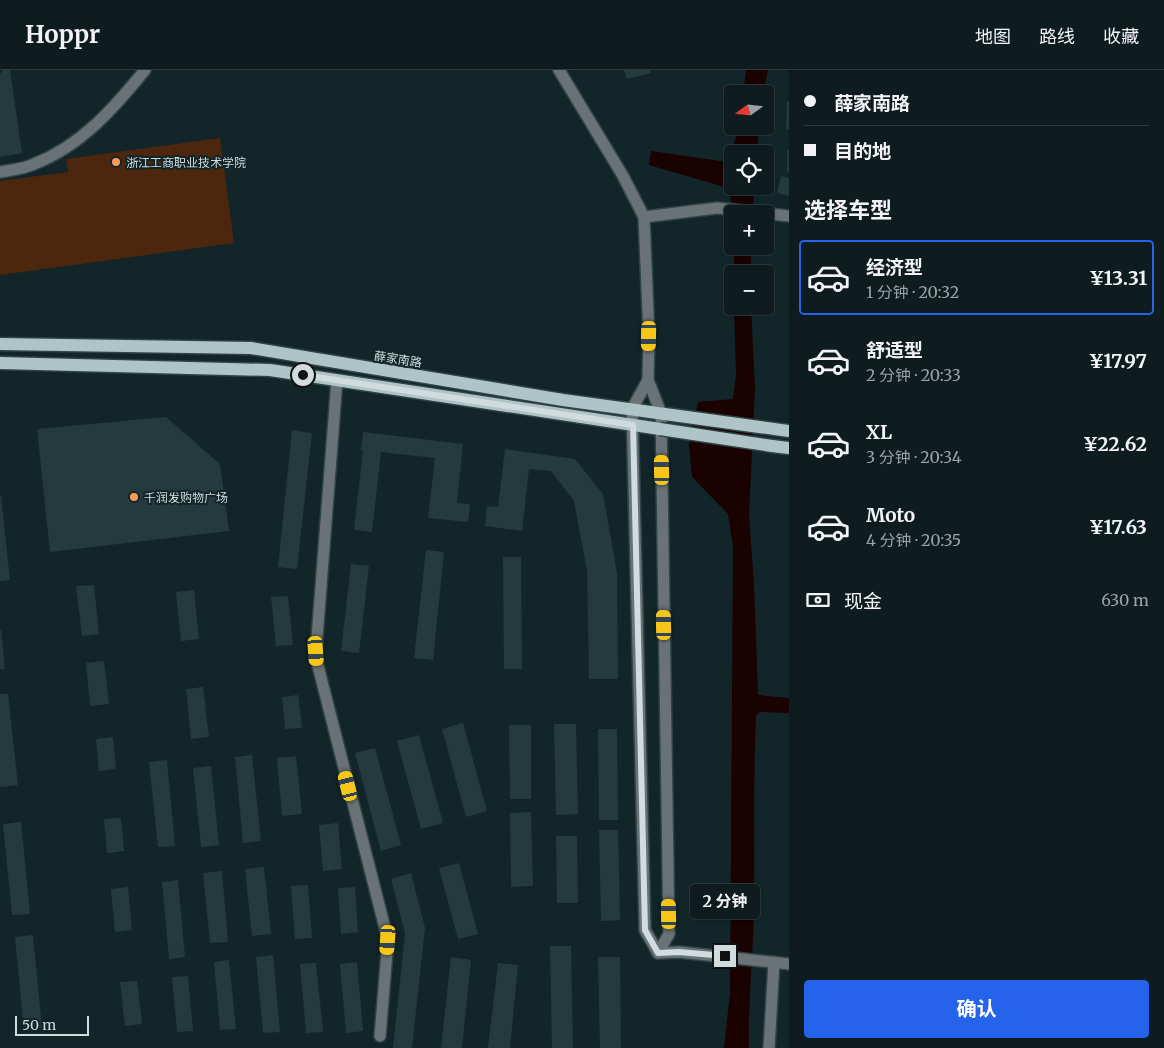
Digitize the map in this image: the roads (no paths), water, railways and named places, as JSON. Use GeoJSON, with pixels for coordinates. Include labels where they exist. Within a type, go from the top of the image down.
{"type":"FeatureCollection","features":[{"type":"Feature","properties":{"kind":"main road","name":"薛家南路"},"geometry":{"type":"LineString","coordinates":[[0,344],[251,348],[563,400],[789,430]]}},
{"type":"Feature","properties":{"kind":"main road"},"geometry":{"type":"LineString","coordinates":[[0,363],[270,370],[789,448]]}},
{"type":"Feature","properties":{"kind":"street"},"geometry":{"type":"LineString","coordinates":[[0,172],[33,165],[65,150],[102,119],[146,70]]}},
{"type":"Feature","properties":{"kind":"street"},"geometry":{"type":"LineString","coordinates":[[559,70],[623,176],[644,217],[649,336],[648,380],[661,413],[669,934],[658,953]]}},
{"type":"Feature","properties":{"kind":"street"},"geometry":{"type":"LineString","coordinates":[[644,217],[717,208],[724,209]]}},
{"type":"Feature","properties":{"kind":"street"},"geometry":{"type":"LineString","coordinates":[[774,214],[789,216]]}},
{"type":"Feature","properties":{"kind":"street"},"geometry":{"type":"LineString","coordinates":[[337,380],[316,651],[318,666],[388,940],[380,1036]]}},
{"type":"Feature","properties":{"kind":"street"},"geometry":{"type":"LineString","coordinates":[[648,380],[632,409],[645,930],[658,953]]}},
{"type":"Feature","properties":{"kind":"street"},"geometry":{"type":"LineString","coordinates":[[658,953],[679,952],[789,964]]}},
{"type":"Feature","properties":{"kind":"street"},"geometry":{"type":"LineString","coordinates":[[769,1048],[774,962]]}},
{"type":"Feature","properties":{"kind":"place","name":"浙江工商职业技术学院"},"geometry":{"type":"Point","coordinates":[116,162]}},
{"type":"Feature","properties":{"kind":"place","name":"千润发购物广场"},"geometry":{"type":"Point","coordinates":[134,497]}}]}
